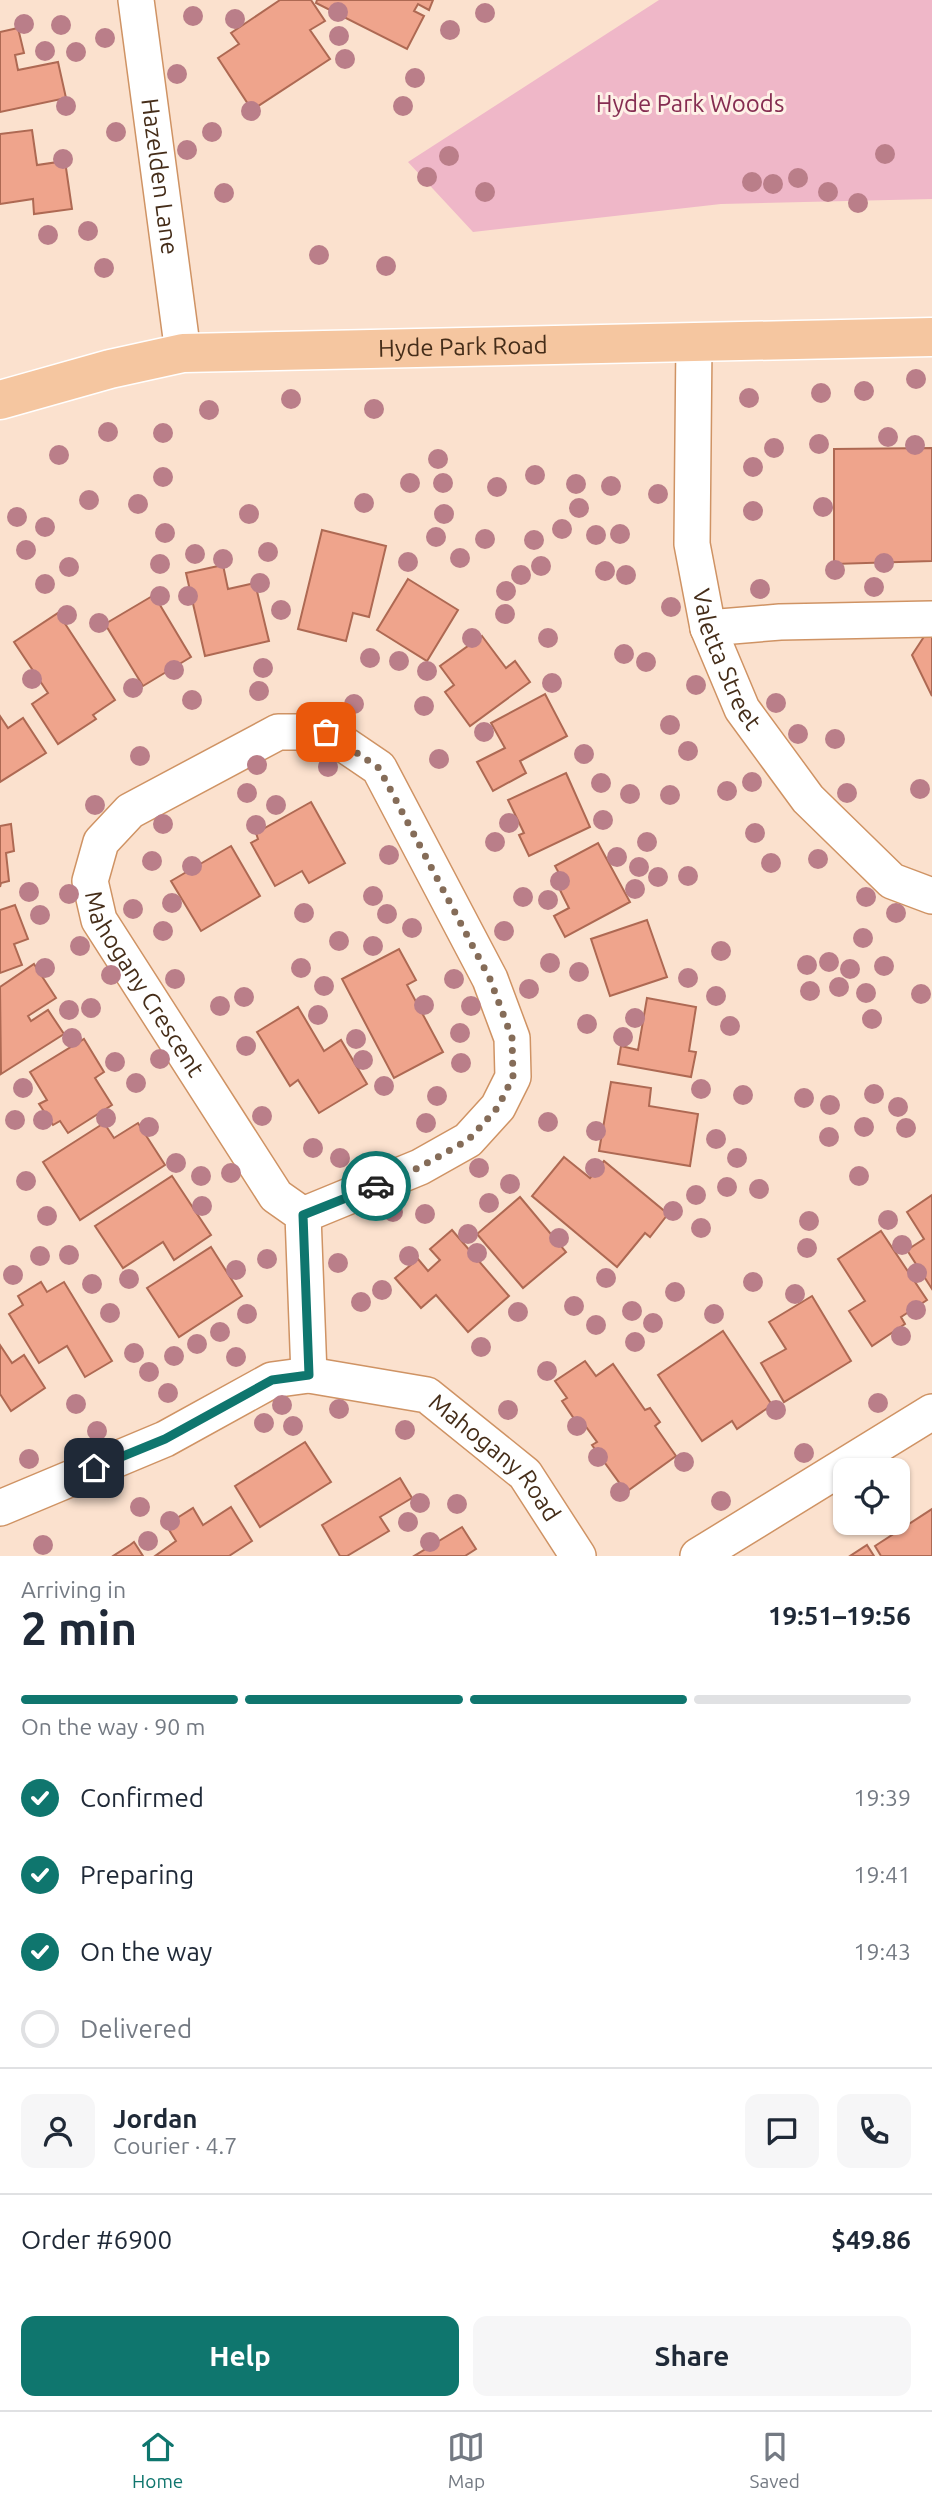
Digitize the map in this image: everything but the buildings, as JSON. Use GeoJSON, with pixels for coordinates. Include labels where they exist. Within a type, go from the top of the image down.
{"type":"FeatureCollection","features":[{"type":"Feature","properties":{"kind":"main road","name":"Hyde Park Road"},"geometry":{"type":"LineString","coordinates":[[0,400],[110,369],[183,354],[932,337]]}},
{"type":"Feature","properties":{"kind":"street","name":"Hazelden Lane"},"geometry":{"type":"LineString","coordinates":[[136,0],[183,354]]}},
{"type":"Feature","properties":{"kind":"street","name":"Valetta Street"},"geometry":{"type":"LineString","coordinates":[[694,341],[692,544],[708,628],[742,709],[808,799],[892,881],[932,896]]}},
{"type":"Feature","properties":{"kind":"street"},"geometry":{"type":"LineString","coordinates":[[708,628],[780,622],[932,619]]}},
{"type":"Feature","properties":{"kind":"street","name":"Mahogany Crescent"},"geometry":{"type":"LineString","coordinates":[[278,732],[326,732],[379,768],[490,979],[512,1038],[513,1077],[498,1107],[468,1140],[420,1167],[303,1215],[276,1196],[99,920],[90,881],[101,842],[130,811],[278,732]]}},
{"type":"Feature","properties":{"kind":"street"},"geometry":{"type":"LineString","coordinates":[[303,1215],[309,1375]]}},
{"type":"Feature","properties":{"kind":"street","name":"Mahogany Road"},"geometry":{"type":"LineString","coordinates":[[0,1508],[165,1439],[272,1380],[309,1375],[427,1395],[525,1474],[578,1556]]}},
{"type":"Feature","properties":{"kind":"street"},"geometry":{"type":"LineString","coordinates":[[698,1556],[932,1412]]}},
{"type":"Feature","properties":{"kind":"green space","name":"Hyde Park Woods"},"geometry":{"type":"Polygon","coordinates":[[[659,0],[932,0],[932,199],[721,204],[473,232],[408,162],[659,0]]]}},
{"type":"Feature","properties":{"kind":"way so far"},"geometry":{"type":"LineString","coordinates":[[326,732],[379,768],[490,979],[512,1038],[513,1077],[498,1107],[483,1124],[468,1140],[420,1167],[376,1186]]}},
{"type":"Feature","properties":{"kind":"route"},"geometry":{"type":"LineString","coordinates":[[94,1468],[165,1439],[272,1380],[309,1375],[303,1215],[376,1186]]}}]}
